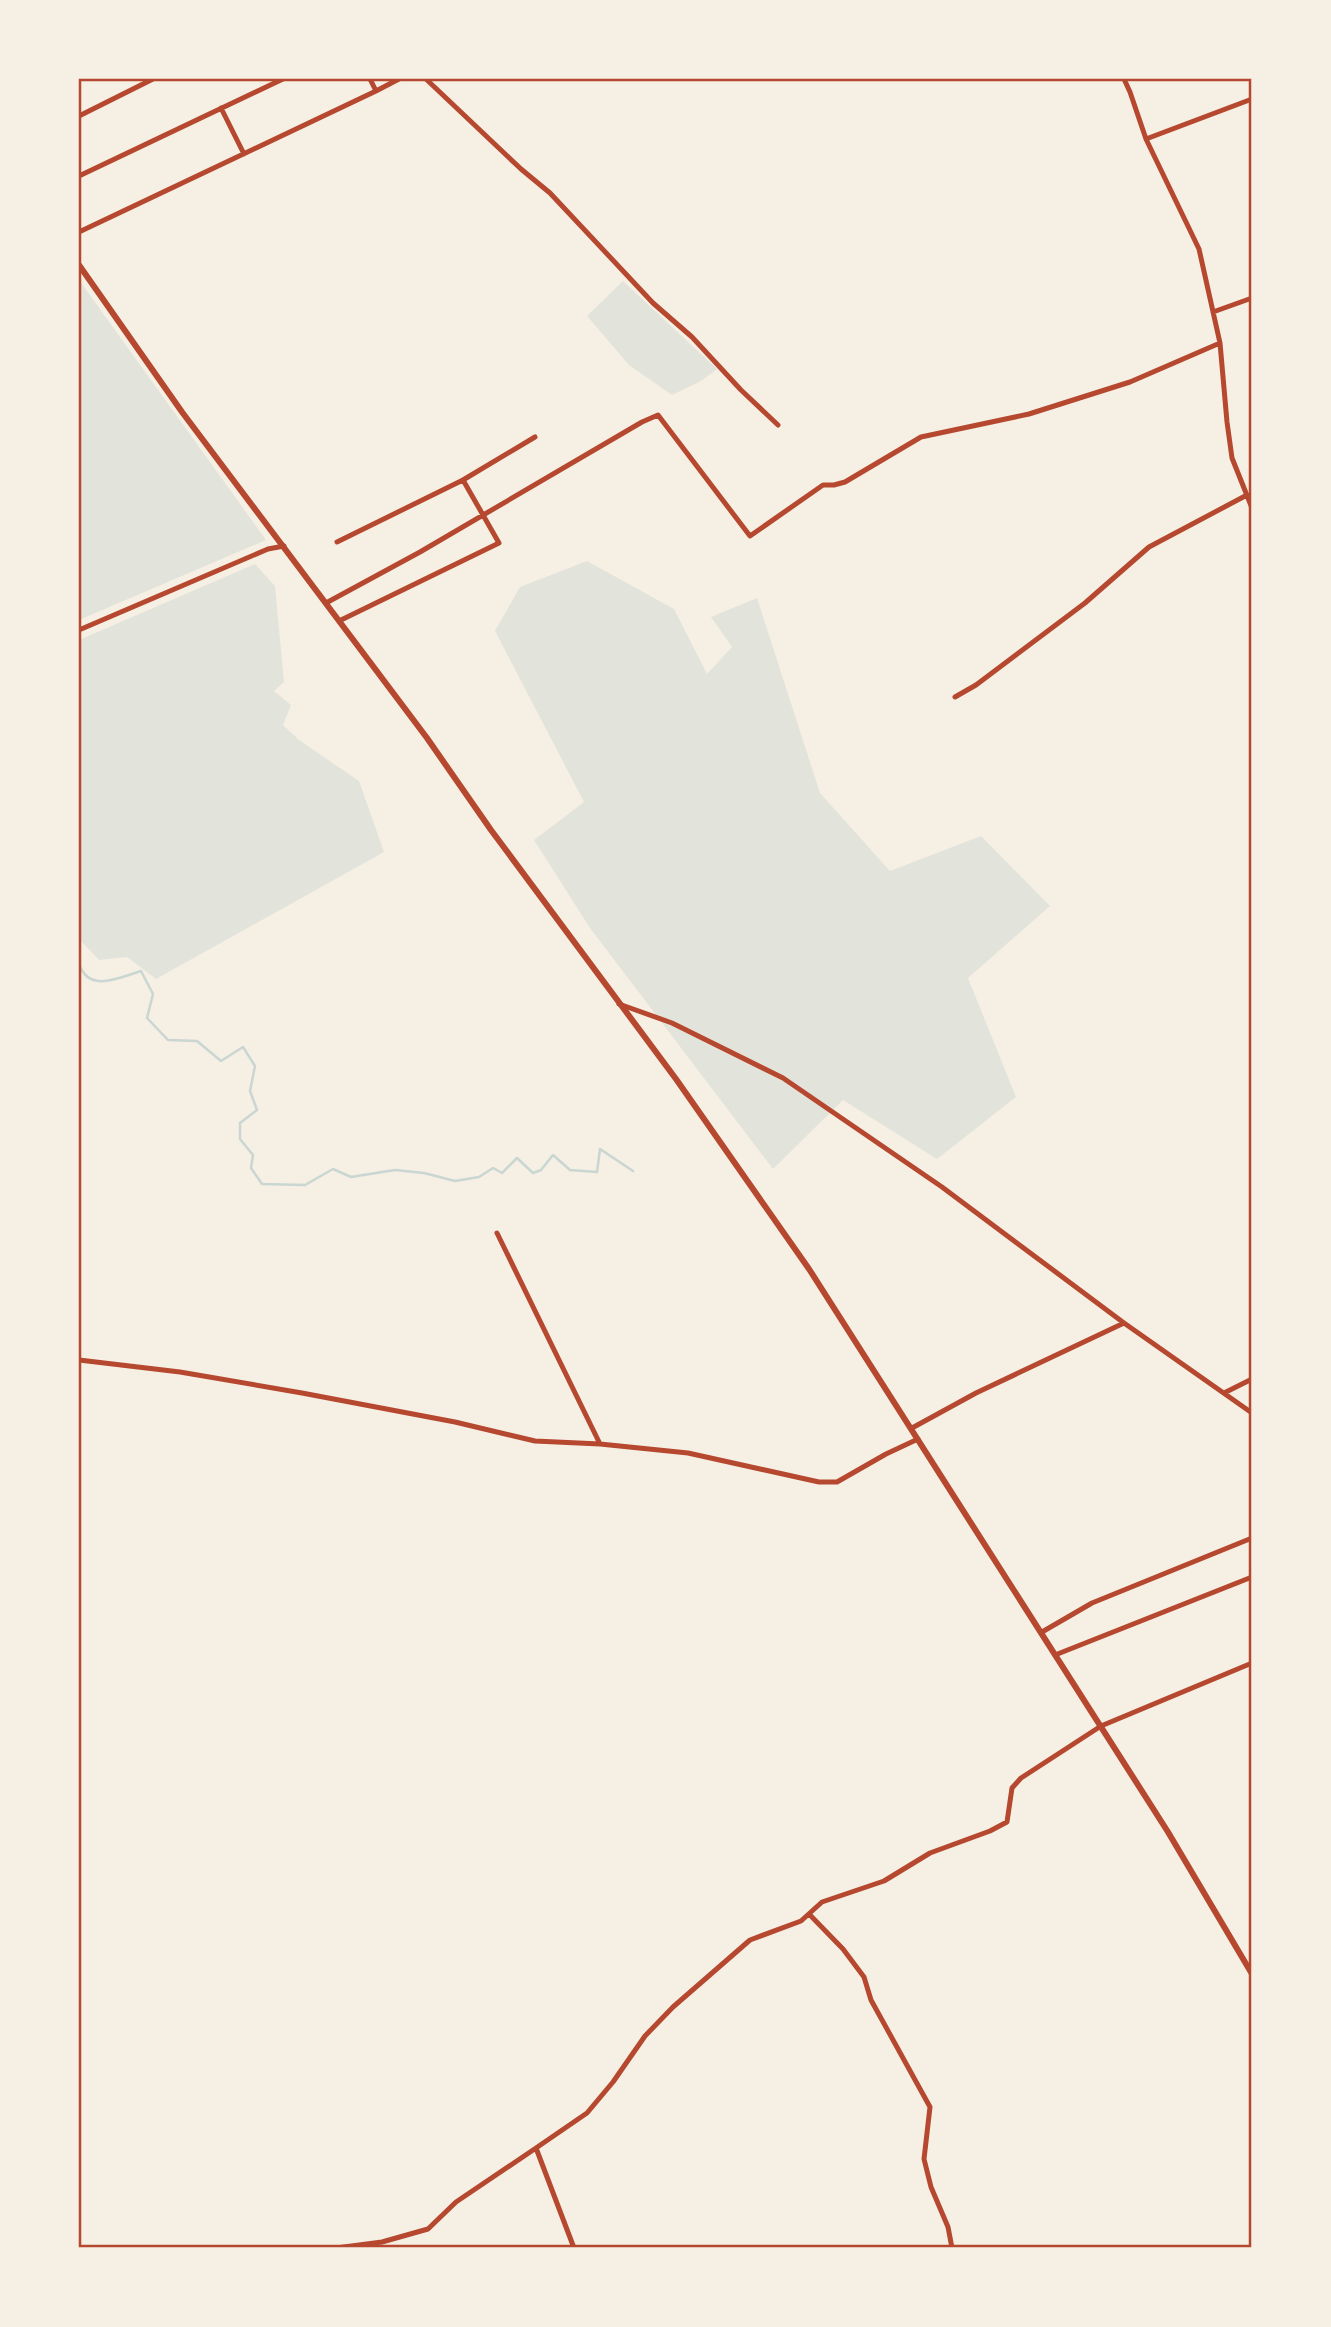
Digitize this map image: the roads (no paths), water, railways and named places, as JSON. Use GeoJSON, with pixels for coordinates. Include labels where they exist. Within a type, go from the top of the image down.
{"type":"FeatureCollection","features":[{"type":"Feature","properties":{"kind":"street"},"geometry":{"type":"LineString","coordinates":[[79,116],[153,79]]}},
{"type":"Feature","properties":{"kind":"street"},"geometry":{"type":"LineString","coordinates":[[79,176],[283,79]]}},
{"type":"Feature","properties":{"kind":"street"},"geometry":{"type":"LineString","coordinates":[[370,79],[376,90]]}},
{"type":"Feature","properties":{"kind":"street"},"geometry":{"type":"LineString","coordinates":[[79,232],[399,79]]}},
{"type":"Feature","properties":{"kind":"street"},"geometry":{"type":"LineString","coordinates":[[426,79],[550,193],[653,303],[692,337],[778,425]]}},
{"type":"Feature","properties":{"kind":"street"},"geometry":{"type":"LineString","coordinates":[[1124,79],[1146,139],[1199,249],[1220,343],[1232,458],[1252,508]]}},
{"type":"Feature","properties":{"kind":"street"},"geometry":{"type":"LineString","coordinates":[[1146,139],[1252,100]]}},
{"type":"Feature","properties":{"kind":"street"},"geometry":{"type":"LineString","coordinates":[[222,108],[244,154]]}},
{"type":"Feature","properties":{"kind":"street"},"geometry":{"type":"LineString","coordinates":[[79,265],[183,412],[427,738],[491,830],[676,1079],[801,1258],[1168,1832],[1252,1974]]}},
{"type":"Feature","properties":{"kind":"street"},"geometry":{"type":"LineString","coordinates":[[1213,312],[1252,298]]}},
{"type":"Feature","properties":{"kind":"street"},"geometry":{"type":"LineString","coordinates":[[326,603],[658,415],[750,536],[823,485],[845,482],[921,437],[1029,414],[1118,386],[1220,343]]}},
{"type":"Feature","properties":{"kind":"street"},"geometry":{"type":"LineString","coordinates":[[337,542],[463,480],[535,437]]}},
{"type":"Feature","properties":{"kind":"street"},"geometry":{"type":"LineString","coordinates":[[340,621],[499,543],[463,480]]}},
{"type":"Feature","properties":{"kind":"street"},"geometry":{"type":"LineString","coordinates":[[955,697],[976,685],[1085,603],[1149,547],[1247,495]]}},
{"type":"Feature","properties":{"kind":"street"},"geometry":{"type":"LineString","coordinates":[[79,630],[268,549],[284,546]]}},
{"type":"Feature","properties":{"kind":"street"},"geometry":{"type":"LineString","coordinates":[[619,1004],[672,1023],[783,1078],[942,1187],[1124,1323],[1252,1413]]}},
{"type":"Feature","properties":{"kind":"street"},"geometry":{"type":"LineString","coordinates":[[497,1233],[600,1444]]}},
{"type":"Feature","properties":{"kind":"street"},"geometry":{"type":"LineString","coordinates":[[912,1428],[976,1393],[1124,1323]]}},
{"type":"Feature","properties":{"kind":"street"},"geometry":{"type":"LineString","coordinates":[[79,1360],[180,1372],[302,1393],[455,1422],[535,1441],[688,1453],[819,1482],[837,1482],[918,1438]]}},
{"type":"Feature","properties":{"kind":"street"},"geometry":{"type":"LineString","coordinates":[[1224,1393],[1252,1379]]}},
{"type":"Feature","properties":{"kind":"street"},"geometry":{"type":"LineString","coordinates":[[1042,1632],[1091,1603],[1252,1538]]}},
{"type":"Feature","properties":{"kind":"street"},"geometry":{"type":"LineString","coordinates":[[1055,1655],[1252,1577]]}},
{"type":"Feature","properties":{"kind":"street"},"geometry":{"type":"LineString","coordinates":[[336,2248],[382,2242],[428,2229],[456,2202],[587,2113],[613,2082],[645,2036],[673,2007],[750,1940],[801,1921],[822,1902],[884,1881],[930,1853],[1007,1822],[1012,1788],[1021,1778],[1101,1726],[1252,1663]]}},
{"type":"Feature","properties":{"kind":"street"},"geometry":{"type":"LineString","coordinates":[[809,1914],[864,1977],[871,2000],[930,2107],[924,2159],[931,2187],[948,2227],[952,2248]]}},
{"type":"Feature","properties":{"kind":"street"},"geometry":{"type":"LineString","coordinates":[[536,2148],[574,2248]]}},
{"type":"Feature","properties":{"kind":"waterway"},"geometry":{"type":"LineString","coordinates":[[79,964],[84,973],[97,981],[114,980],[141,971],[153,994],[147,1018],[168,1040],[197,1041],[221,1061],[243,1047],[255,1066],[250,1091],[257,1110],[240,1123],[240,1139],[253,1155],[251,1168],[262,1184],[305,1185],[333,1169],[351,1177],[395,1170],[424,1173],[455,1181],[479,1177],[493,1168],[502,1173],[517,1158],[533,1173],[541,1170],[553,1155],[570,1170],[597,1172],[600,1149],[633,1171]]}}]}
